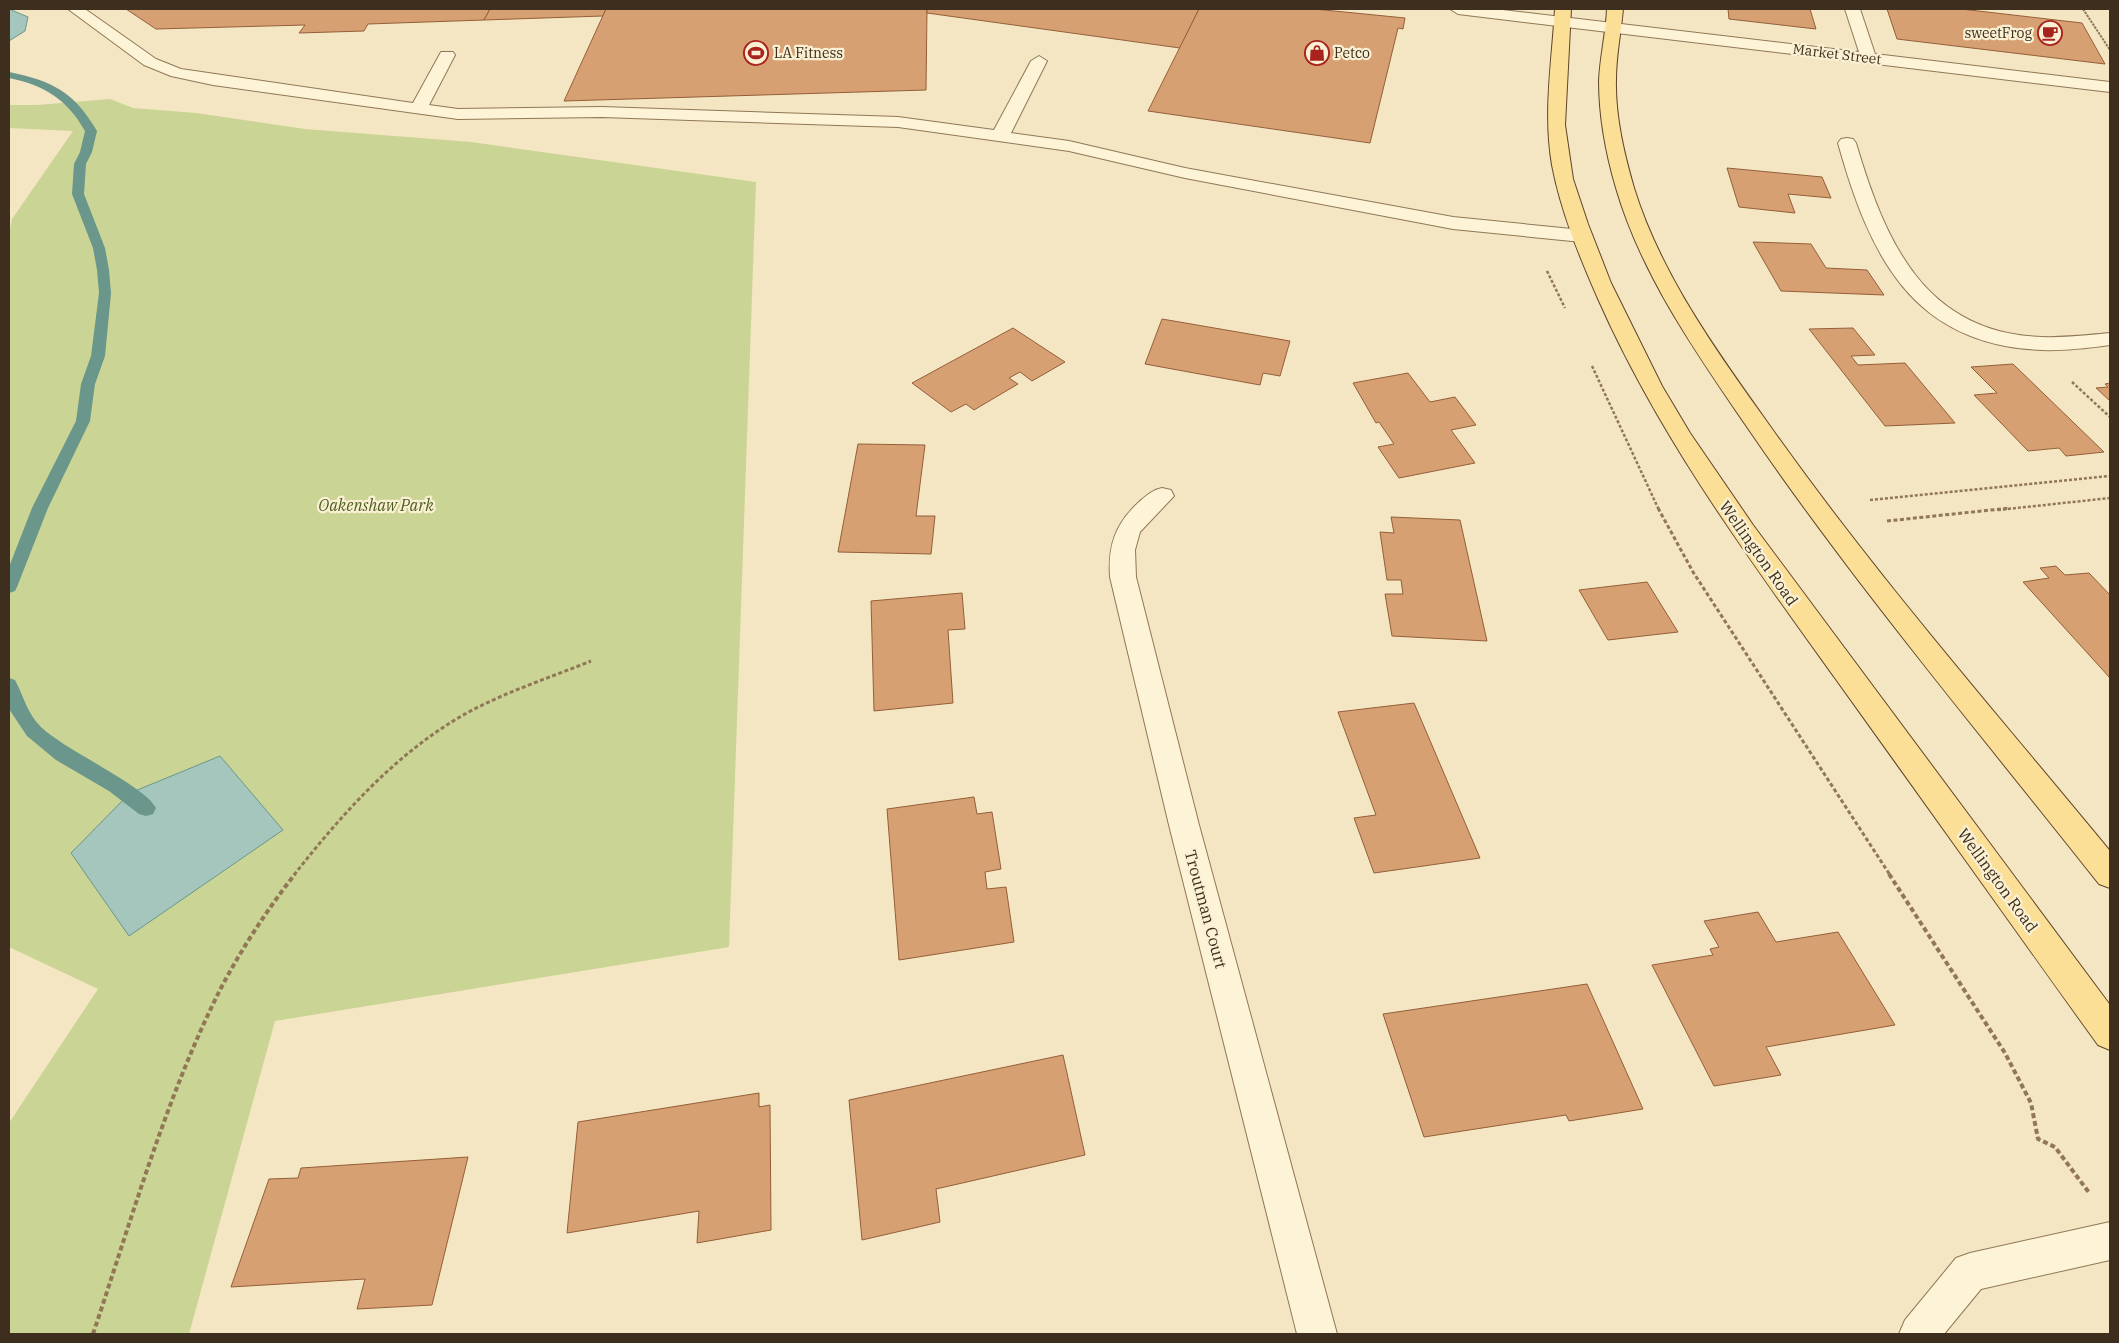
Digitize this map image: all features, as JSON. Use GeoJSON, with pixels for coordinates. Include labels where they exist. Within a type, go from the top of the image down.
{"type":"FeatureCollection","features":[{"type":"Feature","properties":{"kind":"main road","name":"Wellington Road"},"geometry":{"type":"LineString","coordinates":[[1563,15],[1556,95],[1556,127],[1561,164],[1582,236],[1621,332],[1654,394],[1703,473],[1779,581],[2110,1033]]}},
{"type":"Feature","properties":{"kind":"main road"},"geometry":{"type":"LineString","coordinates":[[1615,18],[1608,71],[1609,110],[1617,159],[1646,240],[1669,287],[1710,356],[1767,440],[1826,520],[2110,874]]}},
{"type":"Feature","properties":{"kind":"street"},"geometry":{"type":"LineString","coordinates":[[76,9],[150,62],[177,73],[213,80],[458,114],[602,112],[898,122],[1069,146],[1186,173],[1452,223],[1516,231],[1582,236]]}},
{"type":"Feature","properties":{"kind":"street","name":"Market Street"},"geometry":{"type":"LineString","coordinates":[[1458,9],[1615,18],[2059,87],[2110,87]]}},
{"type":"Feature","properties":{"kind":"street"},"geometry":{"type":"LineString","coordinates":[[1853,9],[1868,57]]}},
{"type":"Feature","properties":{"kind":"street"},"geometry":{"type":"LineString","coordinates":[[418,109],[447,55]]}},
{"type":"Feature","properties":{"kind":"street"},"geometry":{"type":"LineString","coordinates":[[1000,136],[1039,61]]}},
{"type":"Feature","properties":{"kind":"street"},"geometry":{"type":"LineString","coordinates":[[1847,143],[1860,190],[1890,252],[1904,273],[1932,306],[1972,328],[2020,342],[2049,344],[2110,339]]}},
{"type":"Feature","properties":{"kind":"street","name":"Troutman Court"},"geometry":{"type":"LineString","coordinates":[[1162,496],[1137,516],[1122,541],[1123,578],[1184,825],[1317,1334]]}},
{"type":"Feature","properties":{"kind":"street"},"geometry":{"type":"LineString","coordinates":[[1919,1334],[1970,1272],[2110,1241]]}},
{"type":"Feature","properties":{"kind":"path"},"geometry":{"type":"LineString","coordinates":[[2083,9],[2110,51]]}},
{"type":"Feature","properties":{"kind":"path"},"geometry":{"type":"LineString","coordinates":[[1543,262],[1568,315]]}},
{"type":"Feature","properties":{"kind":"path"},"geometry":{"type":"LineString","coordinates":[[1589,360],[1666,525],[1693,572],[2005,1053],[2031,1103],[2038,1139],[2056,1147],[2094,1199]]}},
{"type":"Feature","properties":{"kind":"path"},"geometry":{"type":"LineString","coordinates":[[1870,500],[2110,476]]}},
{"type":"Feature","properties":{"kind":"path"},"geometry":{"type":"LineString","coordinates":[[1887,521],[2110,498]]}},
{"type":"Feature","properties":{"kind":"path"},"geometry":{"type":"LineString","coordinates":[[93,1334],[173,1099],[201,1029],[234,964],[268,910],[348,810],[397,763],[451,723],[495,700],[591,661]]}},
{"type":"Feature","properties":{"kind":"green space","name":"Oakenshaw Park"},"geometry":{"type":"Polygon","coordinates":[[[110,99],[133,108],[196,113],[305,129],[471,142],[756,182],[729,947],[275,1021],[189,1334],[9,1334],[9,1123],[98,989],[9,947],[9,234],[12,219],[73,131],[9,128],[9,105],[37,105],[110,99]]]}},
{"type":"Feature","properties":{"kind":"water"},"geometry":{"type":"Polygon","coordinates":[[[9,9],[28,17],[25,31],[9,41],[9,9]]]}},
{"type":"Feature","properties":{"kind":"water"},"geometry":{"type":"Polygon","coordinates":[[[220,756],[283,830],[129,936],[71,853],[130,793],[220,756]]]}},
{"type":"Feature","properties":{"kind":"building"},"geometry":{"type":"Polygon","coordinates":[[[126,9],[490,9],[484,20],[368,24],[364,31],[299,33],[305,25],[156,29],[126,9]]]}},
{"type":"Feature","properties":{"kind":"building"},"geometry":{"type":"Polygon","coordinates":[[[490,9],[606,9],[603,16],[484,20],[490,9]]]}},
{"type":"Feature","properties":{"kind":"building","name":"LA Fitness"},"geometry":{"type":"Polygon","coordinates":[[[606,9],[927,9],[926,90],[564,101],[606,9]]]}},
{"type":"Feature","properties":{"kind":"building"},"geometry":{"type":"Polygon","coordinates":[[[927,9],[1199,9],[1180,48],[927,13],[927,9]]]}},
{"type":"Feature","properties":{"kind":"building"},"geometry":{"type":"Polygon","coordinates":[[[1199,9],[1314,9],[1405,18],[1403,29],[1398,28],[1370,143],[1148,111],[1199,9]]]}},
{"type":"Feature","properties":{"kind":"building"},"geometry":{"type":"Polygon","coordinates":[[[1728,9],[1810,9],[1816,29],[1729,19],[1728,9]]]}},
{"type":"Feature","properties":{"kind":"building"},"geometry":{"type":"Polygon","coordinates":[[[1887,9],[1961,9],[2082,23],[2105,64],[1897,39],[1887,9]]]}},
{"type":"Feature","properties":{"kind":"building"},"geometry":{"type":"Polygon","coordinates":[[[1727,168],[1822,177],[1831,198],[1788,194],[1795,213],[1739,207],[1727,168]]]}},
{"type":"Feature","properties":{"kind":"building"},"geometry":{"type":"Polygon","coordinates":[[[1753,242],[1811,244],[1826,268],[1867,270],[1884,295],[1781,291],[1753,242]]]}},
{"type":"Feature","properties":{"kind":"building"},"geometry":{"type":"Polygon","coordinates":[[[1162,319],[1290,341],[1280,376],[1263,373],[1260,385],[1145,364],[1162,319]]]}},
{"type":"Feature","properties":{"kind":"building"},"geometry":{"type":"Polygon","coordinates":[[[1013,328],[1065,362],[1032,381],[1020,372],[1009,378],[1018,384],[974,410],[966,404],[951,412],[912,383],[1013,328]]]}},
{"type":"Feature","properties":{"kind":"building"},"geometry":{"type":"Polygon","coordinates":[[[1853,328],[1875,355],[1851,356],[1858,365],[1905,363],[1955,423],[1885,426],[1809,329],[1853,328]]]}},
{"type":"Feature","properties":{"kind":"building"},"geometry":{"type":"Polygon","coordinates":[[[2013,364],[2104,452],[2066,456],[2059,448],[2028,451],[1974,395],[1997,393],[1971,367],[2013,364]]]}},
{"type":"Feature","properties":{"kind":"building"},"geometry":{"type":"Polygon","coordinates":[[[1408,373],[1430,402],[1455,397],[1476,425],[1451,430],[1475,463],[1399,478],[1378,447],[1394,444],[1379,422],[1376,423],[1353,383],[1408,373]]]}},
{"type":"Feature","properties":{"kind":"building"},"geometry":{"type":"Polygon","coordinates":[[[2110,383],[2110,401],[2096,388],[2108,387],[2105,384],[2110,383]]]}},
{"type":"Feature","properties":{"kind":"building"},"geometry":{"type":"Polygon","coordinates":[[[858,444],[925,445],[916,516],[935,516],[931,554],[838,552],[858,444]]]}},
{"type":"Feature","properties":{"kind":"building"},"geometry":{"type":"Polygon","coordinates":[[[1391,517],[1460,520],[1487,641],[1392,636],[1385,594],[1403,594],[1401,580],[1387,580],[1380,532],[1394,533],[1391,517]]]}},
{"type":"Feature","properties":{"kind":"building"},"geometry":{"type":"Polygon","coordinates":[[[2056,566],[2065,575],[2089,573],[2110,595],[2110,678],[2023,582],[2049,578],[2040,568],[2056,566]]]}},
{"type":"Feature","properties":{"kind":"building"},"geometry":{"type":"Polygon","coordinates":[[[1647,582],[1678,632],[1608,640],[1579,590],[1647,582]]]}},
{"type":"Feature","properties":{"kind":"building"},"geometry":{"type":"Polygon","coordinates":[[[962,593],[965,629],[948,630],[953,703],[874,711],[871,601],[962,593]]]}},
{"type":"Feature","properties":{"kind":"building"},"geometry":{"type":"Polygon","coordinates":[[[1414,703],[1480,858],[1374,873],[1354,818],[1376,815],[1338,712],[1414,703]]]}},
{"type":"Feature","properties":{"kind":"building"},"geometry":{"type":"Polygon","coordinates":[[[974,797],[977,814],[992,812],[1001,869],[985,872],[987,889],[1006,887],[1014,942],[899,960],[887,809],[974,797]]]}},
{"type":"Feature","properties":{"kind":"building"},"geometry":{"type":"Polygon","coordinates":[[[1758,912],[1776,942],[1838,932],[1895,1025],[1766,1047],[1781,1075],[1714,1086],[1652,965],[1713,955],[1710,949],[1719,947],[1704,921],[1758,912]]]}},
{"type":"Feature","properties":{"kind":"building"},"geometry":{"type":"Polygon","coordinates":[[[1587,984],[1643,1109],[1569,1121],[1566,1115],[1424,1137],[1383,1014],[1587,984]]]}},
{"type":"Feature","properties":{"kind":"building"},"geometry":{"type":"Polygon","coordinates":[[[1063,1055],[1085,1155],[936,1189],[940,1222],[862,1240],[849,1100],[1063,1055]]]}},
{"type":"Feature","properties":{"kind":"building"},"geometry":{"type":"Polygon","coordinates":[[[759,1093],[759,1107],[770,1105],[771,1230],[697,1243],[699,1211],[567,1233],[578,1122],[759,1093]]]}},
{"type":"Feature","properties":{"kind":"building"},"geometry":{"type":"Polygon","coordinates":[[[468,1157],[432,1305],[357,1309],[365,1279],[231,1287],[269,1179],[298,1178],[301,1168],[468,1157]]]}},
{"type":"Feature","properties":{"kind":"waterway"},"geometry":{"type":"LineString","coordinates":[[9,75],[36,81],[58,91],[75,107],[91,131],[86,152],[80,164],[78,194],[99,248],[105,293],[98,356],[88,384],[83,421],[40,508],[9,587]]}},
{"type":"Feature","properties":{"kind":"waterway"},"geometry":{"type":"LineString","coordinates":[[9,685],[22,717],[33,731],[63,754],[132,797],[146,808]]}},
{"type":"Feature","properties":{"kind":"place","name":"sweetFrog"},"geometry":{"type":"Point","coordinates":[2050,33]}},
{"type":"Feature","properties":{"kind":"place","name":"LA Fitness"},"geometry":{"type":"Point","coordinates":[756,53]}},
{"type":"Feature","properties":{"kind":"place","name":"Petco"},"geometry":{"type":"Point","coordinates":[1317,53]}}]}
